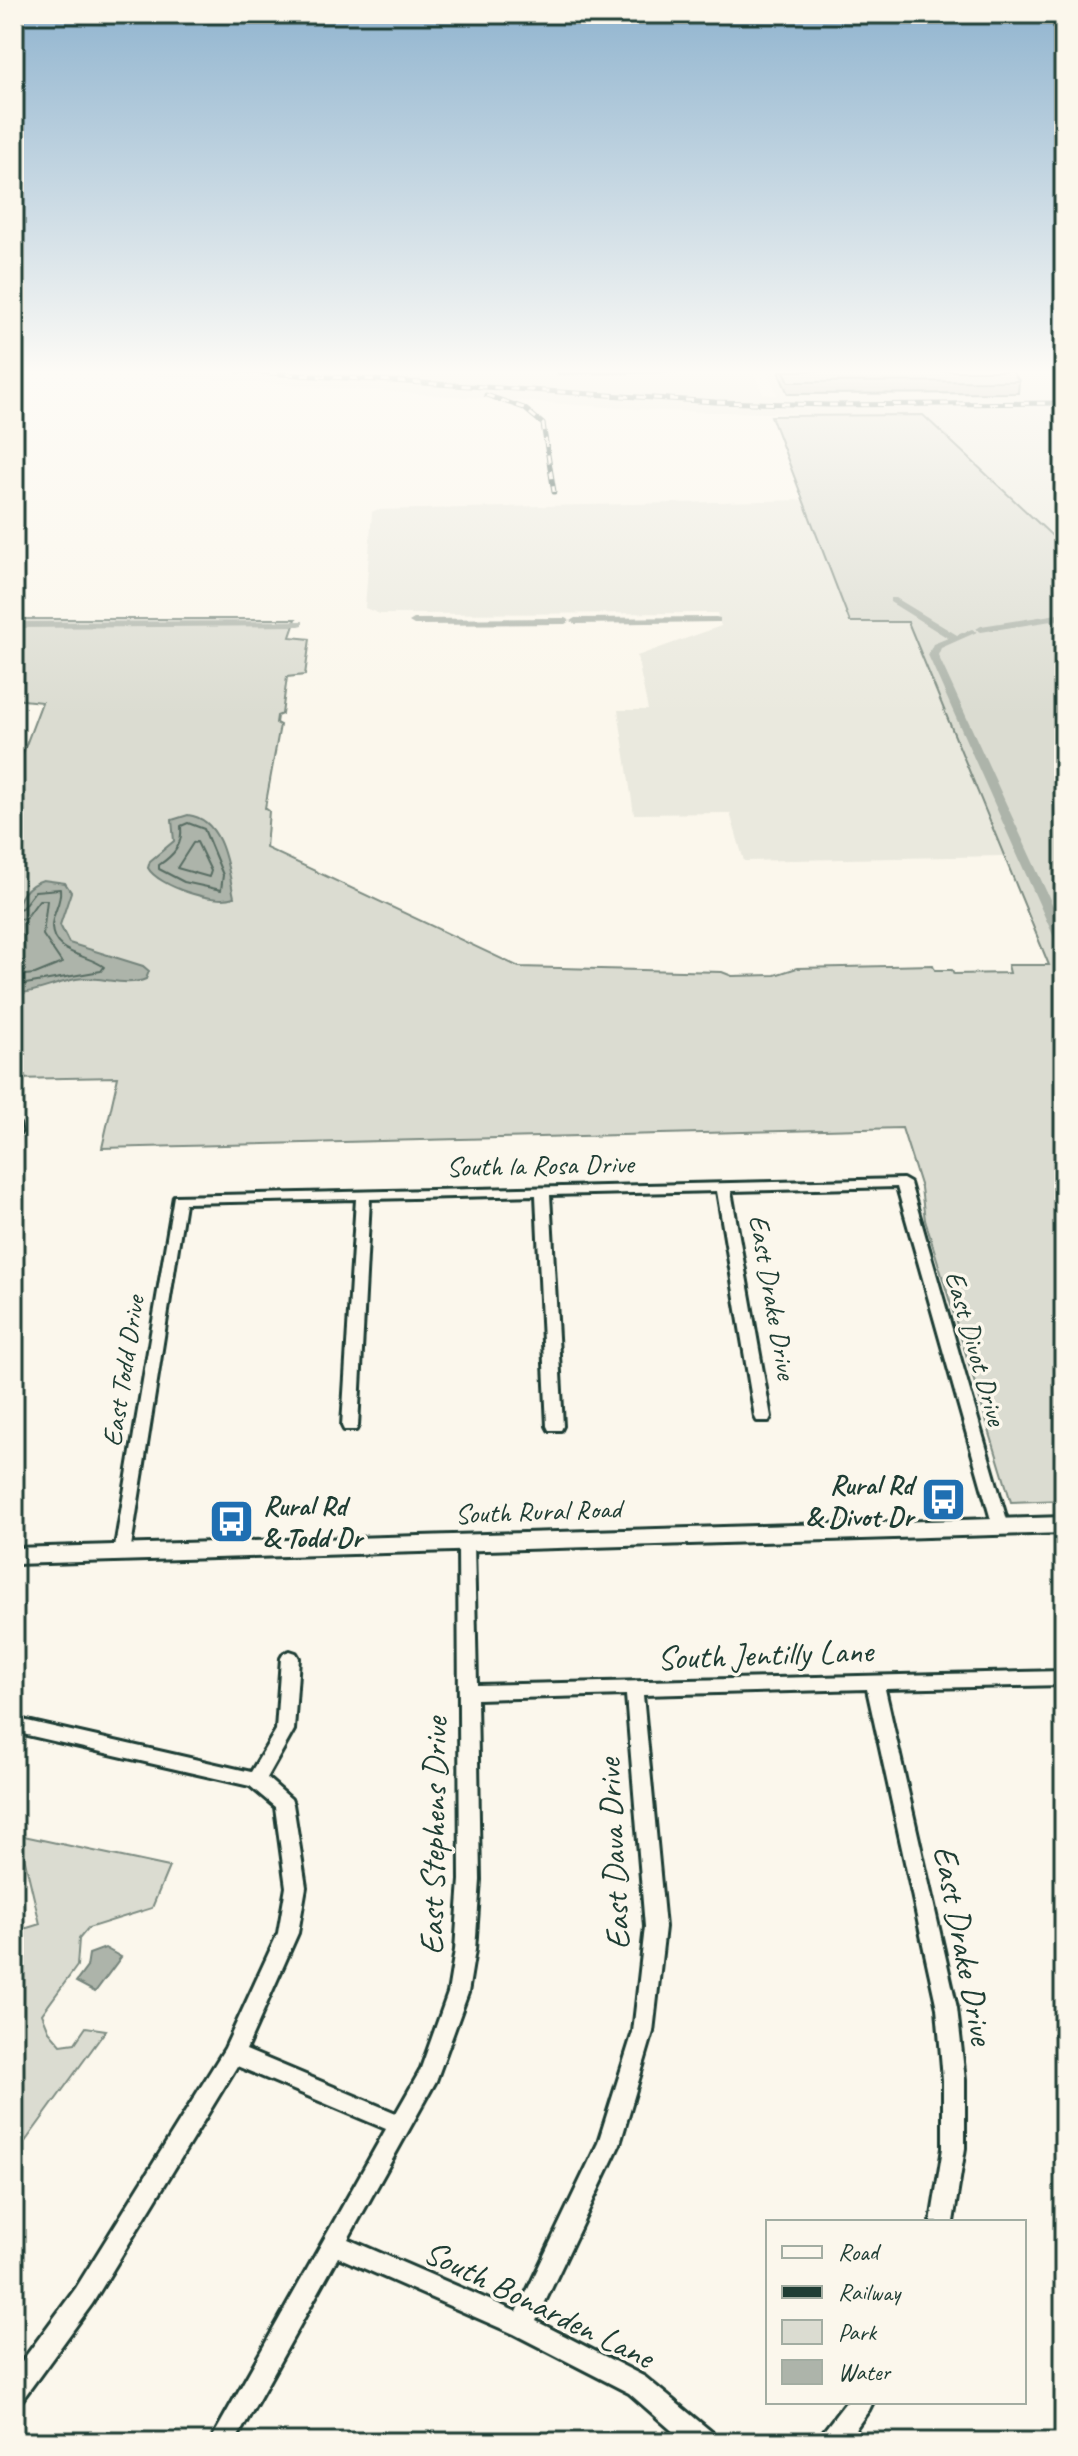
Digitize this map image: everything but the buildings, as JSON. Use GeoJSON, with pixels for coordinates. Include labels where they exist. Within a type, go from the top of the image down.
{"type":"FeatureCollection","features":[{"type":"Feature","properties":{"kind":"main road","name":"South Rural Road"},"geometry":{"type":"LineString","coordinates":[[14,1556],[1064,1525]]}},
{"type":"Feature","properties":{"kind":"street","name":"South la Rosa Drive"},"geometry":{"type":"LineString","coordinates":[[179,1199],[903,1183]]}},
{"type":"Feature","properties":{"kind":"street","name":"East Divot Drive"},"geometry":{"type":"LineString","coordinates":[[903,1183],[1001,1527]]}},
{"type":"Feature","properties":{"kind":"street","name":"East Drake Drive"},"geometry":{"type":"LineString","coordinates":[[723,1187],[763,1417]]}},
{"type":"Feature","properties":{"kind":"street"},"geometry":{"type":"LineString","coordinates":[[543,1191],[555,1426]]}},
{"type":"Feature","properties":{"kind":"street"},"geometry":{"type":"LineString","coordinates":[[350,1426],[363,1195]]}},
{"type":"Feature","properties":{"kind":"street","name":"East Todd Drive"},"geometry":{"type":"LineString","coordinates":[[122,1553],[179,1199]]}},
{"type":"Feature","properties":{"kind":"street","name":"East Stephens Drive"},"geometry":{"type":"LineString","coordinates":[[222,2442],[429,2074],[458,1993],[465,1950],[470,1880],[466,1543]]}},
{"type":"Feature","properties":{"kind":"street"},"geometry":{"type":"LineString","coordinates":[[256,1780],[285,1730],[290,1658]]}},
{"type":"Feature","properties":{"kind":"street","name":"South Jentilly Lane"},"geometry":{"type":"LineString","coordinates":[[468,1692],[1064,1678]]}},
{"type":"Feature","properties":{"kind":"street","name":"East Drake Drive"},"geometry":{"type":"LineString","coordinates":[[875,1683],[947,2008],[954,2080],[954,2148],[942,2220]]}},
{"type":"Feature","properties":{"kind":"street","name":"East Dava Drive"},"geometry":{"type":"LineString","coordinates":[[522,2326],[609,2144],[643,2032],[655,1927],[634,1689]]}},
{"type":"Feature","properties":{"kind":"street"},"geometry":{"type":"LineString","coordinates":[[14,1725],[256,1780],[284,1804],[296,1887],[288,1933],[233,2054],[84,2296],[14,2392]]}},
{"type":"Feature","properties":{"kind":"street"},"geometry":{"type":"LineString","coordinates":[[233,2054],[401,2125]]}},
{"type":"Feature","properties":{"kind":"street","name":"South Bonarden Lane"},"geometry":{"type":"LineString","coordinates":[[333,2244],[522,2326],[637,2385],[704,2442]]}},
{"type":"Feature","properties":{"kind":"street"},"geometry":{"type":"LineString","coordinates":[[831,2442],[860,2404]]}},
{"type":"Feature","properties":{"kind":"shaded area"},"geometry":{"type":"Polygon","coordinates":[[[998,486],[1064,486],[1064,530],[1047,531],[998,486]]]}},
{"type":"Feature","properties":{"kind":"shaded area"},"geometry":{"type":"Polygon","coordinates":[[[803,500],[850,622],[908,622],[1003,856],[744,861],[730,813],[634,814],[618,710],[648,710],[637,656],[721,626],[717,613],[380,614],[365,608],[372,512],[376,510],[803,500]]]}},
{"type":"Feature","properties":{"kind":"green space"},"geometry":{"type":"Polygon","coordinates":[[[798,486],[998,486],[1064,547],[1064,1500],[1011,1502],[925,1220],[921,1188],[902,1128],[102,1148],[118,1077],[14,1079],[14,777],[42,702],[14,699],[16,619],[296,619],[290,637],[310,639],[305,675],[287,677],[282,714],[277,716],[276,723],[280,725],[265,808],[269,811],[266,848],[519,967],[722,972],[732,976],[775,975],[797,968],[933,965],[935,970],[952,970],[954,974],[1010,973],[1008,965],[1049,965],[908,622],[850,622],[798,486]]]}},
{"type":"Feature","properties":{"kind":"green space"},"geometry":{"type":"Polygon","coordinates":[[[19,1835],[169,1867],[152,1908],[88,1928],[79,1939],[77,1966],[42,2014],[49,2031],[61,2045],[75,2043],[86,2027],[106,2030],[14,2157],[14,1932],[40,1924],[19,1835]]]}},
{"type":"Feature","properties":{"kind":"water"},"geometry":{"type":"Polygon","coordinates":[[[188,815],[210,826],[217,836],[234,897],[214,898],[188,892],[163,881],[148,868],[150,861],[174,841],[172,820],[188,815]]]}},
{"type":"Feature","properties":{"kind":"water"},"geometry":{"type":"Polygon","coordinates":[[[43,880],[65,883],[71,892],[60,925],[69,943],[143,966],[149,971],[146,979],[129,982],[76,979],[14,994],[12,928],[15,912],[20,898],[29,887],[43,880]]]}},
{"type":"Feature","properties":{"kind":"water"},"geometry":{"type":"Polygon","coordinates":[[[105,1948],[121,1957],[95,1992],[76,1982],[87,1967],[89,1954],[105,1948]]]}},
{"type":"Feature","properties":{"kind":"waterway"},"geometry":{"type":"LineString","coordinates":[[893,600],[955,638]]}},
{"type":"Feature","properties":{"kind":"waterway"},"geometry":{"type":"LineString","coordinates":[[981,629],[1064,616]]}},
{"type":"Feature","properties":{"kind":"waterway"},"geometry":{"type":"LineString","coordinates":[[575,621],[716,620]]}},
{"type":"Feature","properties":{"kind":"waterway"},"geometry":{"type":"LineString","coordinates":[[414,622],[565,621]]}},
{"type":"Feature","properties":{"kind":"waterway"},"geometry":{"type":"LineString","coordinates":[[14,625],[299,623]]}},
{"type":"Feature","properties":{"kind":"waterway"},"geometry":{"type":"LineString","coordinates":[[972,632],[937,646],[933,655],[1064,944]]}},
{"type":"Feature","properties":{"kind":"railway"},"geometry":{"type":"LineString","coordinates":[[553,486],[554,492]]}},
{"type":"Feature","properties":{"kind":"place","name":"Rural Rd & Divot Dr"},"geometry":{"type":"Point","coordinates":[944,1500]}},
{"type":"Feature","properties":{"kind":"place","name":"Rural Rd & Todd Dr"},"geometry":{"type":"Point","coordinates":[232,1521]}}]}
